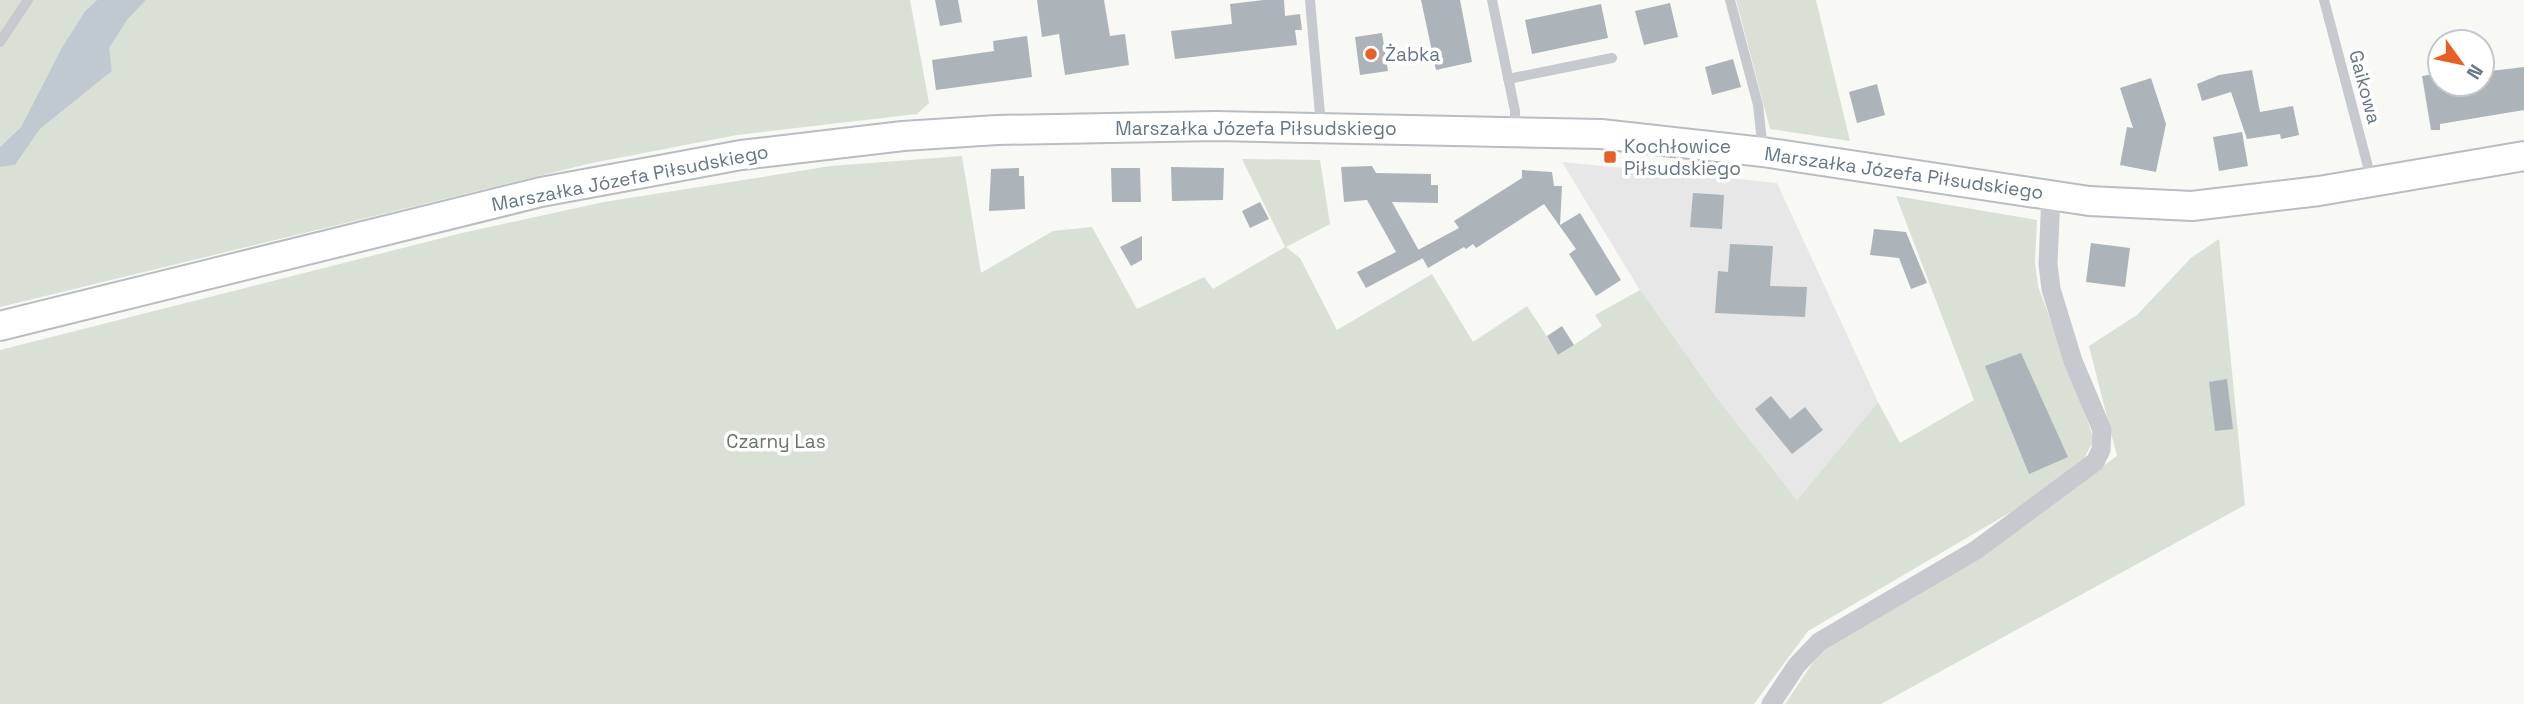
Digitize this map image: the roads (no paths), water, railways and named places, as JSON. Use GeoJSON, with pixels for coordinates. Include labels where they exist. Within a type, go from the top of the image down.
{"type":"FeatureCollection","features":[{"type":"Feature","properties":{"kind":"street","name":"Marszałka Józefa Piłsudskiego"},"geometry":{"type":"LineString","coordinates":[[0,326],[541,192],[741,155],[832,142],[997,130],[1321,127],[1611,135],[1763,152],[2051,195],[2137,205],[2201,206],[2372,182],[2524,156]]}},
{"type":"Feature","properties":{"kind":"street"},"geometry":{"type":"LineString","coordinates":[[1771,704],[1797,665],[1819,642],[1976,550],[2095,462],[2101,450],[2102,430],[2073,361],[2051,289],[2048,264],[2051,195]]}},
{"type":"Feature","properties":{"kind":"lane"},"geometry":{"type":"LineString","coordinates":[[0,42],[28,0]]}},
{"type":"Feature","properties":{"kind":"lane"},"geometry":{"type":"LineString","coordinates":[[1310,0],[1321,127]]}},
{"type":"Feature","properties":{"kind":"lane"},"geometry":{"type":"LineString","coordinates":[[1492,0],[1515,111],[1515,131]]}},
{"type":"Feature","properties":{"kind":"lane"},"geometry":{"type":"LineString","coordinates":[[1730,0],[1758,104],[1763,152]]}},
{"type":"Feature","properties":{"kind":"lane","name":"Gaikowa"},"geometry":{"type":"LineString","coordinates":[[2323,0],[2372,182]]}},
{"type":"Feature","properties":{"kind":"lane"},"geometry":{"type":"LineString","coordinates":[[1508,79],[1612,58]]}},
{"type":"Feature","properties":{"kind":"place","name":"Żabka"},"geometry":{"type":"Point","coordinates":[1371,54]}},
{"type":"Feature","properties":{"kind":"place","name":"Kochłowice Piłsudskiego"},"geometry":{"type":"Point","coordinates":[1610,157]}},
{"type":"Feature","properties":{"kind":"park label","name":"Czarny Las"},"geometry":{"type":"Point","coordinates":[776,441]}}]}
